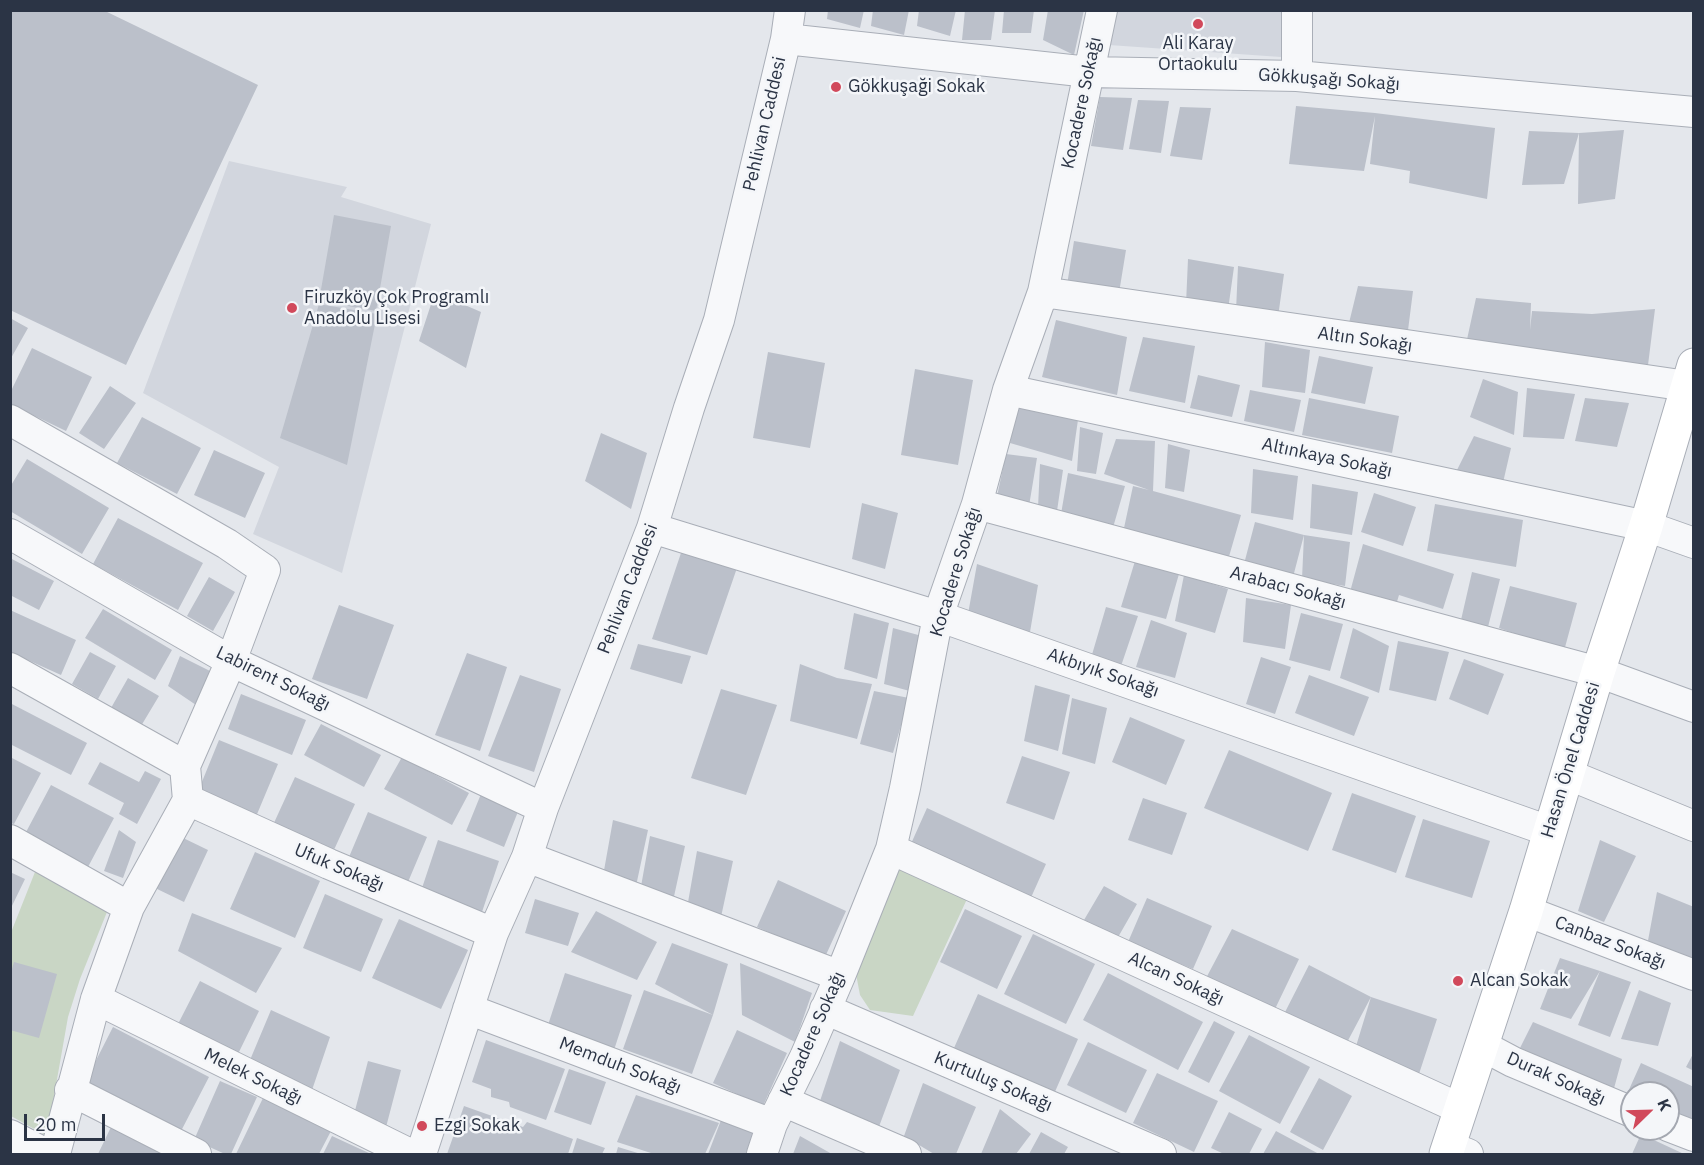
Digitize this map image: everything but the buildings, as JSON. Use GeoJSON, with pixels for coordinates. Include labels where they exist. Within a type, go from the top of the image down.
{"type":"FeatureCollection","features":[{"type":"Feature","properties":{"kind":"main road","name":"Hasan Önel Caddesi"},"geometry":{"type":"LineString","coordinates":[[1454,1152],[1461,1109],[1526,911],[1598,672],[1691,379]]}},
{"type":"Feature","properties":{"kind":"street","name":"Kocadere Sokağı"},"geometry":{"type":"LineString","coordinates":[[762,1155],[778,1112],[840,976],[891,849],[938,615],[977,504],[1008,390],[1043,292],[1102,10]]}},
{"type":"Feature","properties":{"kind":"street"},"geometry":{"type":"LineString","coordinates":[[1297,10],[1297,76]]}},
{"type":"Feature","properties":{"kind":"street","name":"Gökkuşağı Sokağı"},"geometry":{"type":"LineString","coordinates":[[788,25],[1089,72],[1297,76],[1694,112]]}},
{"type":"Feature","properties":{"kind":"street","name":"Pehlivan Caddesi"},"geometry":{"type":"LineString","coordinates":[[421,1155],[493,933],[526,857],[652,528],[719,320],[788,25]]}},
{"type":"Feature","properties":{"kind":"street","name":"Altın Sokağı"},"geometry":{"type":"LineString","coordinates":[[1043,292],[1570,370],[1691,379]]}},
{"type":"Feature","properties":{"kind":"street","name":"Altınkaya Sokağı"},"geometry":{"type":"LineString","coordinates":[[1008,390],[1646,526],[1694,543]]}},
{"type":"Feature","properties":{"kind":"street"},"geometry":{"type":"LineString","coordinates":[[10,420],[227,544],[265,570],[231,661],[185,766],[188,800],[129,907],[96,999],[70,1090],[55,1155]]}},
{"type":"Feature","properties":{"kind":"street","name":"Arabacı Sokağı"},"geometry":{"type":"LineString","coordinates":[[977,504],[1598,672],[1694,707]]}},
{"type":"Feature","properties":{"kind":"street","name":"Akbıyık Sokağı"},"geometry":{"type":"LineString","coordinates":[[652,528],[938,615],[1549,831]]}},
{"type":"Feature","properties":{"kind":"street","name":"Labirent Sokağı"},"geometry":{"type":"LineString","coordinates":[[10,534],[231,661],[543,808]]}},
{"type":"Feature","properties":{"kind":"street"},"geometry":{"type":"LineString","coordinates":[[10,668],[185,766]]}},
{"type":"Feature","properties":{"kind":"street"},"geometry":{"type":"LineString","coordinates":[[1568,774],[1694,826]]}},
{"type":"Feature","properties":{"kind":"street","name":"Ufuk Sokağı"},"geometry":{"type":"LineString","coordinates":[[188,800],[318,860],[493,933]]}},
{"type":"Feature","properties":{"kind":"street"},"geometry":{"type":"LineString","coordinates":[[10,840],[129,907]]}},
{"type":"Feature","properties":{"kind":"street","name":"Alcan Sokağı"},"geometry":{"type":"LineString","coordinates":[[891,849],[1461,1109]]}},
{"type":"Feature","properties":{"kind":"street"},"geometry":{"type":"LineString","coordinates":[[526,857],[840,976]]}},
{"type":"Feature","properties":{"kind":"street","name":"Canbaz Sokağı"},"geometry":{"type":"LineString","coordinates":[[1526,911],[1694,975]]}},
{"type":"Feature","properties":{"kind":"street","name":"Melek Sokağı"},"geometry":{"type":"LineString","coordinates":[[96,999],[410,1155]]}},
{"type":"Feature","properties":{"kind":"street","name":"Memduh Sokağı"},"geometry":{"type":"LineString","coordinates":[[468,1009],[906,1155]]}},
{"type":"Feature","properties":{"kind":"street","name":"Kurtuluş Sokağı"},"geometry":{"type":"LineString","coordinates":[[825,1009],[1161,1155]]}},
{"type":"Feature","properties":{"kind":"street","name":"Durak Sokağı"},"geometry":{"type":"LineString","coordinates":[[1481,1045],[1513,1062],[1620,1107]]}},
{"type":"Feature","properties":{"kind":"street"},"geometry":{"type":"LineString","coordinates":[[70,1090],[196,1155]]}},
{"type":"Feature","properties":{"kind":"street"},"geometry":{"type":"LineString","coordinates":[[10,1135],[46,1155]]}},
{"type":"Feature","properties":{"kind":"shaded area","name":"Ali Karay Ortaokulu"},"geometry":{"type":"Polygon","coordinates":[[[1115,11],[1284,11],[1281,57],[1109,45],[1115,11]]]}},
{"type":"Feature","properties":{"kind":"shaded area","name":"Firuzköy Çok Programlı Anadolu Lisesi"},"geometry":{"type":"Polygon","coordinates":[[[229,161],[347,187],[341,197],[431,224],[342,573],[253,534],[279,467],[143,393],[229,161]]]}},
{"type":"Feature","properties":{"kind":"green space"},"geometry":{"type":"Polygon","coordinates":[[[907,869],[967,899],[913,1016],[870,1010],[860,995],[856,974],[893,871],[907,869]]]}},
{"type":"Feature","properties":{"kind":"green space"},"geometry":{"type":"Polygon","coordinates":[[[35,872],[109,907],[80,979],[68,1017],[47,1136],[11,1116],[10,935],[35,872]]]}},
{"type":"Feature","properties":{"kind":"place","name":"Ali Karay Ortaokulu"},"geometry":{"type":"Point","coordinates":[1198,24]}},
{"type":"Feature","properties":{"kind":"place","name":"Gökkuşaği Sokak"},"geometry":{"type":"Point","coordinates":[836,87]}},
{"type":"Feature","properties":{"kind":"place","name":"Firuzköy Çok Programlı Anadolu Lisesi"},"geometry":{"type":"Point","coordinates":[292,308]}},
{"type":"Feature","properties":{"kind":"place","name":"Alcan Sokak"},"geometry":{"type":"Point","coordinates":[1458,981]}},
{"type":"Feature","properties":{"kind":"place","name":"Ezgi Sokak"},"geometry":{"type":"Point","coordinates":[422,1126]}}]}
